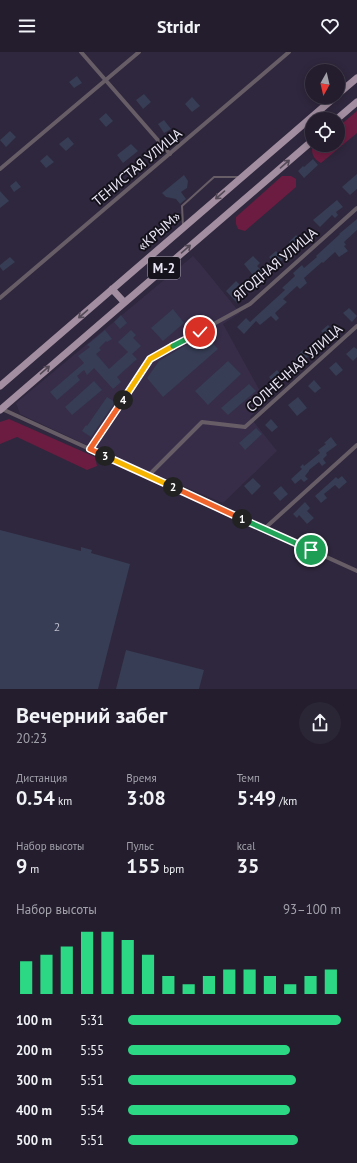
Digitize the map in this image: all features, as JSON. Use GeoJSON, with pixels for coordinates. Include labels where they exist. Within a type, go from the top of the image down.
{"type":"FeatureCollection","features":[{"type":"Feature","properties":{"kind":"main road"},"geometry":{"type":"LineString","coordinates":[[345,88],[357,78]]}},
{"type":"Feature","properties":{"kind":"main road"},"geometry":{"type":"LineString","coordinates":[[345,112],[357,102]]}},
{"type":"Feature","properties":{"kind":"main road","name":"«КРЫМ»"},"geometry":{"type":"LineString","coordinates":[[0,386],[327,104]]}},
{"type":"Feature","properties":{"kind":"main road","name":"М-2"},"geometry":{"type":"LineString","coordinates":[[1,409],[305,147]]}},
{"type":"Feature","properties":{"kind":"main road"},"geometry":{"type":"LineString","coordinates":[[112,289],[124,302]]}},
{"type":"Feature","properties":{"kind":"street"},"geometry":{"type":"LineString","coordinates":[[82,52],[170,154]]}},
{"type":"Feature","properties":{"kind":"street"},"geometry":{"type":"LineString","coordinates":[[0,169],[139,52]]}},
{"type":"Feature","properties":{"kind":"street","name":"ТЕНИСТАЯ УЛИЦА"},"geometry":{"type":"LineString","coordinates":[[0,298],[289,52]]}},
{"type":"Feature","properties":{"kind":"street","name":"ЯГОДНАЯ УЛИЦА"},"geometry":{"type":"LineString","coordinates":[[90,449],[150,359],[250,304],[357,208]]}},
{"type":"Feature","properties":{"kind":"street","name":"СОЛНЕЧНАЯ УЛИЦА"},"geometry":{"type":"LineString","coordinates":[[148,476],[202,422],[245,427],[357,326]]}},
{"type":"Feature","properties":{"kind":"street"},"geometry":{"type":"LineString","coordinates":[[1,409],[357,571]]}},
{"type":"Feature","properties":{"kind":"street"},"geometry":{"type":"LineString","coordinates":[[264,529],[357,445]]}},
{"type":"Feature","properties":{"kind":"lane"},"geometry":{"type":"LineString","coordinates":[[183,228],[182,206],[214,177],[242,177]]}},
{"type":"Feature","properties":{"kind":"shaded area"},"geometry":{"type":"Polygon","coordinates":[[[357,111],[357,133],[345,143],[345,121],[357,111]]]}},
{"type":"Feature","properties":{"kind":"shaded area"},"geometry":{"type":"Polygon","coordinates":[[[312,152],[334,152],[321,163],[313,156],[312,152]]]}},
{"type":"Feature","properties":{"kind":"shaded area"},"geometry":{"type":"Polygon","coordinates":[[[282,176],[291,176],[296,179],[296,187],[245,231],[238,229],[236,217],[282,176]]]}},
{"type":"Feature","properties":{"kind":"shaded area"},"geometry":{"type":"Polygon","coordinates":[[[193,256],[240,313],[223,324],[266,402],[250,417],[277,451],[223,503],[93,448],[20,414],[16,403],[193,256]]]}},
{"type":"Feature","properties":{"kind":"shaded area"},"geometry":{"type":"Polygon","coordinates":[[[9,419],[95,457],[97,466],[87,470],[17,437],[0,444],[0,422],[9,419]]]}},
{"type":"Feature","properties":{"kind":"building"},"geometry":{"type":"Polygon","coordinates":[[[77,76],[82,83],[74,88],[69,82],[77,76]]]}},
{"type":"Feature","properties":{"kind":"building"},"geometry":{"type":"Polygon","coordinates":[[[144,94],[151,102],[143,109],[136,100],[144,94]]]}},
{"type":"Feature","properties":{"kind":"building"},"geometry":{"type":"Polygon","coordinates":[[[192,97],[200,106],[192,112],[185,104],[192,97]]]}},
{"type":"Feature","properties":{"kind":"building"},"geometry":{"type":"Polygon","coordinates":[[[106,113],[113,121],[106,127],[99,119],[106,113]]]}},
{"type":"Feature","properties":{"kind":"building"},"geometry":{"type":"Polygon","coordinates":[[[164,120],[171,129],[164,133],[158,124],[164,120]]]}},
{"type":"Feature","properties":{"kind":"building"},"geometry":{"type":"Polygon","coordinates":[[[10,131],[16,137],[6,147],[0,140],[10,131]]]}},
{"type":"Feature","properties":{"kind":"building"},"geometry":{"type":"Polygon","coordinates":[[[68,137],[74,144],[66,151],[59,144],[68,137]]]}},
{"type":"Feature","properties":{"kind":"building"},"geometry":{"type":"Polygon","coordinates":[[[131,144],[138,151],[123,163],[117,155],[131,144]]]}},
{"type":"Feature","properties":{"kind":"building"},"geometry":{"type":"Polygon","coordinates":[[[47,155],[54,162],[46,168],[40,161],[47,155]]]}},
{"type":"Feature","properties":{"kind":"building"},"geometry":{"type":"Polygon","coordinates":[[[313,159],[318,165],[304,178],[298,171],[313,159]]]}},
{"type":"Feature","properties":{"kind":"building"},"geometry":{"type":"Polygon","coordinates":[[[357,174],[357,189],[350,195],[342,187],[357,174]]]}},
{"type":"Feature","properties":{"kind":"building"},"geometry":{"type":"Polygon","coordinates":[[[184,175],[188,181],[187,188],[181,192],[186,199],[180,204],[176,199],[166,197],[162,193],[184,175]]]}},
{"type":"Feature","properties":{"kind":"building"},"geometry":{"type":"Polygon","coordinates":[[[16,181],[21,187],[14,192],[10,186],[16,181]]]}},
{"type":"Feature","properties":{"kind":"building"},"geometry":{"type":"Polygon","coordinates":[[[0,191],[9,201],[0,208],[0,191]]]}},
{"type":"Feature","properties":{"kind":"building"},"geometry":{"type":"Polygon","coordinates":[[[337,200],[343,207],[336,212],[338,215],[335,218],[332,215],[320,227],[313,220],[337,200]]]}},
{"type":"Feature","properties":{"kind":"building"},"geometry":{"type":"Polygon","coordinates":[[[357,219],[357,230],[344,242],[346,245],[344,246],[348,251],[339,257],[335,252],[304,278],[307,283],[300,289],[297,286],[283,299],[287,302],[275,313],[279,318],[276,321],[271,316],[260,325],[256,321],[244,334],[237,327],[246,318],[250,322],[285,290],[282,288],[295,276],[293,273],[302,265],[304,268],[339,234],[357,219]]]}},
{"type":"Feature","properties":{"kind":"building"},"geometry":{"type":"Polygon","coordinates":[[[296,235],[303,242],[296,249],[289,242],[296,235]]]}},
{"type":"Feature","properties":{"kind":"building"},"geometry":{"type":"Polygon","coordinates":[[[276,251],[283,259],[276,266],[269,257],[276,251]]]}},
{"type":"Feature","properties":{"kind":"building"},"geometry":{"type":"Polygon","coordinates":[[[253,256],[260,263],[257,266],[267,276],[259,283],[244,264],[253,256]]]}},
{"type":"Feature","properties":{"kind":"building"},"geometry":{"type":"Polygon","coordinates":[[[10,257],[15,262],[3,271],[0,265],[10,257]]]}},
{"type":"Feature","properties":{"kind":"building"},"geometry":{"type":"Polygon","coordinates":[[[236,281],[240,285],[236,288],[244,297],[237,303],[226,291],[236,281]]]}},
{"type":"Feature","properties":{"kind":"building"},"geometry":{"type":"Polygon","coordinates":[[[349,308],[357,316],[352,322],[343,313],[349,308]]]}},
{"type":"Feature","properties":{"kind":"building"},"geometry":{"type":"Polygon","coordinates":[[[173,309],[184,323],[163,341],[151,328],[173,309]]]}},
{"type":"Feature","properties":{"kind":"building"},"geometry":{"type":"Polygon","coordinates":[[[121,315],[127,323],[120,329],[114,322],[121,315]]]}},
{"type":"Feature","properties":{"kind":"building"},"geometry":{"type":"Polygon","coordinates":[[[328,325],[334,332],[331,334],[334,338],[331,341],[321,331],[328,325]]]}},
{"type":"Feature","properties":{"kind":"building"},"geometry":{"type":"Polygon","coordinates":[[[105,330],[112,339],[107,342],[106,341],[99,348],[101,350],[96,354],[109,369],[128,352],[118,342],[131,330],[136,335],[133,338],[141,346],[132,354],[137,359],[117,377],[121,382],[113,389],[94,368],[87,375],[84,370],[77,376],[80,380],[57,400],[50,392],[84,363],[78,356],[90,347],[87,345],[105,330]]]}},
{"type":"Feature","properties":{"kind":"building"},"geometry":{"type":"Polygon","coordinates":[[[205,334],[218,349],[163,397],[147,378],[159,361],[205,334]]]}},
{"type":"Feature","properties":{"kind":"building"},"geometry":{"type":"Polygon","coordinates":[[[315,344],[320,350],[313,357],[311,354],[302,362],[296,356],[303,350],[306,353],[315,344]]]}},
{"type":"Feature","properties":{"kind":"building"},"geometry":{"type":"Polygon","coordinates":[[[354,347],[357,349],[357,357],[353,361],[346,354],[354,347]]]}},
{"type":"Feature","properties":{"kind":"building"},"geometry":{"type":"Polygon","coordinates":[[[228,361],[241,374],[208,405],[195,391],[228,361]]]}},
{"type":"Feature","properties":{"kind":"building"},"geometry":{"type":"Polygon","coordinates":[[[336,362],[343,370],[336,376],[329,368],[336,362]]]}},
{"type":"Feature","properties":{"kind":"building"},"geometry":{"type":"Polygon","coordinates":[[[277,370],[283,379],[279,383],[277,381],[274,383],[269,377],[277,370]]]}},
{"type":"Feature","properties":{"kind":"building"},"geometry":{"type":"Polygon","coordinates":[[[314,380],[321,388],[315,393],[308,386],[314,380]]]}},
{"type":"Feature","properties":{"kind":"building"},"geometry":{"type":"Polygon","coordinates":[[[94,381],[102,390],[72,415],[65,407],[94,381]]]}},
{"type":"Feature","properties":{"kind":"building"},"geometry":{"type":"Polygon","coordinates":[[[249,384],[256,391],[228,415],[221,408],[249,384]]]}},
{"type":"Feature","properties":{"kind":"building"},"geometry":{"type":"Polygon","coordinates":[[[107,397],[115,402],[91,437],[82,431],[107,397]]]}},
{"type":"Feature","properties":{"kind":"building"},"geometry":{"type":"Polygon","coordinates":[[[298,397],[307,408],[297,416],[288,405],[298,397]]]}},
{"type":"Feature","properties":{"kind":"building"},"geometry":{"type":"Polygon","coordinates":[[[271,419],[278,427],[272,432],[265,425],[271,419]]]}},
{"type":"Feature","properties":{"kind":"building"},"geometry":{"type":"Polygon","coordinates":[[[256,428],[262,434],[245,450],[239,443],[256,428]]]}},
{"type":"Feature","properties":{"kind":"building"},"geometry":{"type":"Polygon","coordinates":[[[331,437],[337,445],[326,453],[327,455],[323,459],[326,463],[322,466],[319,462],[309,470],[305,476],[308,479],[304,482],[301,479],[295,484],[291,479],[302,469],[300,467],[303,464],[304,466],[320,453],[318,450],[326,444],[324,443],[331,437]]]}},
{"type":"Feature","properties":{"kind":"building"},"geometry":{"type":"Polygon","coordinates":[[[342,476],[347,482],[339,489],[335,485],[324,494],[327,498],[321,503],[315,496],[336,477],[338,479],[342,476]]]}},
{"type":"Feature","properties":{"kind":"building"},"geometry":{"type":"Polygon","coordinates":[[[253,478],[261,486],[252,495],[244,486],[253,478]]]}},
{"type":"Feature","properties":{"kind":"building"},"geometry":{"type":"Polygon","coordinates":[[[281,486],[288,494],[280,501],[273,493],[281,486]]]}},
{"type":"Feature","properties":{"kind":"building"},"geometry":{"type":"Polygon","coordinates":[[[305,502],[310,508],[307,511],[314,518],[307,524],[299,515],[297,518],[293,514],[305,502]]]}},
{"type":"Feature","properties":{"kind":"building"},"geometry":{"type":"Polygon","coordinates":[[[0,530],[81,551],[81,547],[92,550],[91,553],[130,564],[98,689],[0,689],[0,530]]]}},
{"type":"Feature","properties":{"kind":"building"},"geometry":{"type":"Polygon","coordinates":[[[126,650],[204,670],[199,689],[116,689],[126,650]]]}},
{"type":"Feature","properties":{"kind":"route"},"geometry":{"type":"LineString","coordinates":[[200,332],[150,359],[90,449],[311,550]]}}]}
